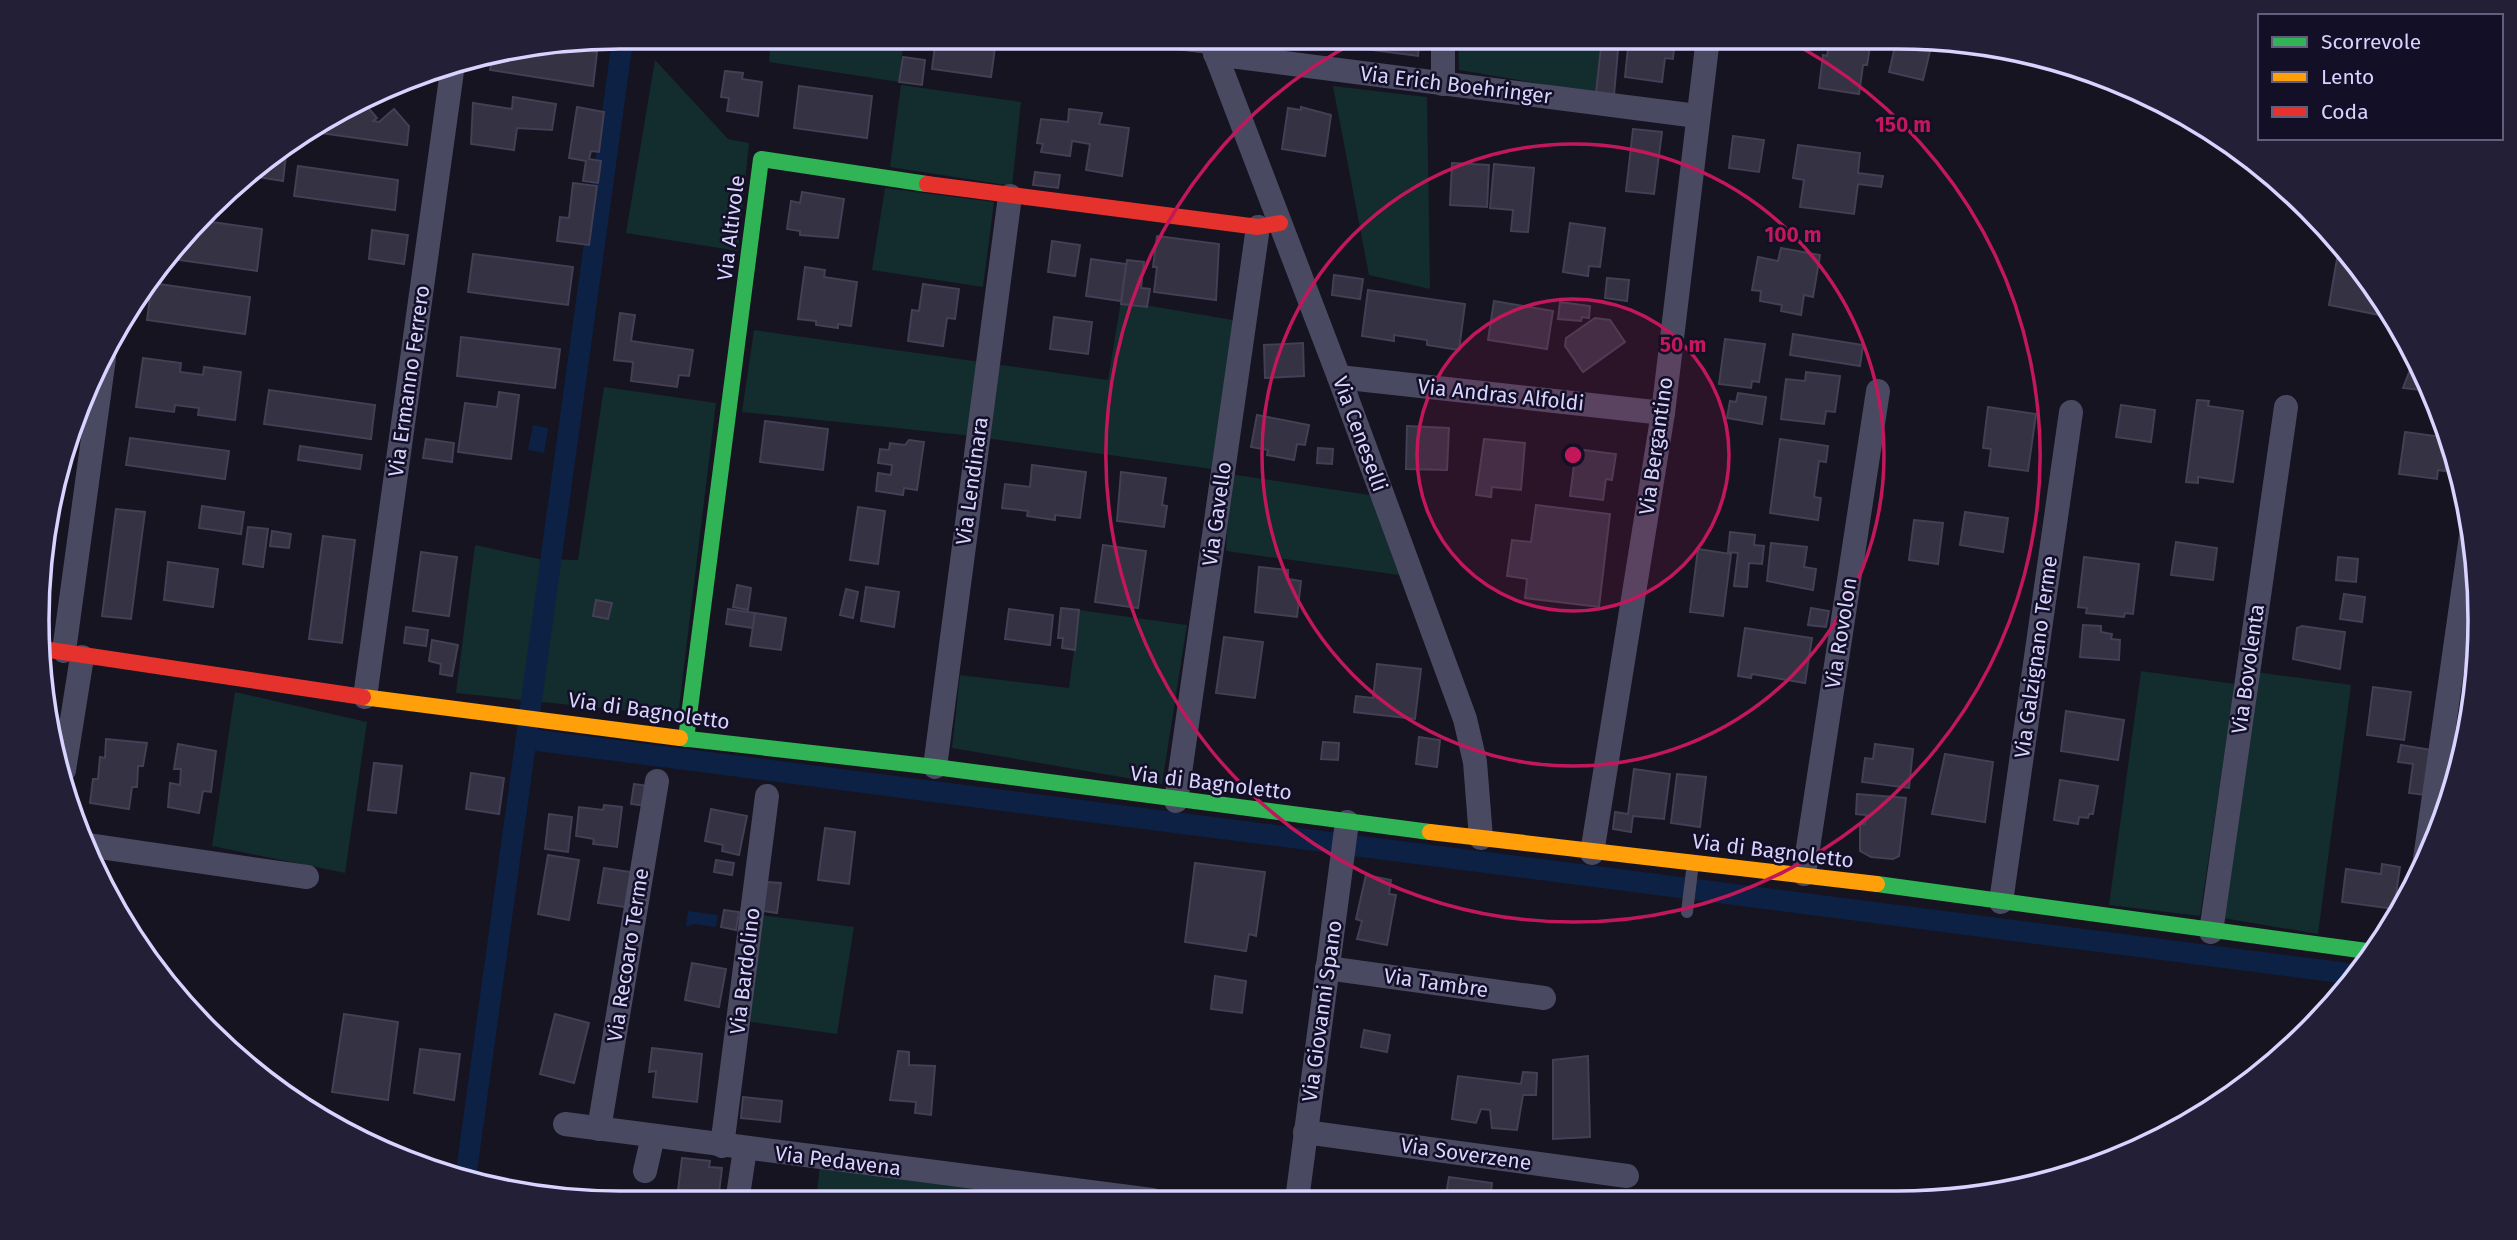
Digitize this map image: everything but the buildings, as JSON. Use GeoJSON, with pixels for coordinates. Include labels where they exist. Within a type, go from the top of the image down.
{"type":"FeatureCollection","features":[{"type":"Feature","properties":{"kind":"street","name":"Via Ceneselli"},"geometry":{"type":"LineString","coordinates":[[1213,49],[1269,225],[1339,377],[1465,719],[1475,762],[1481,838]]}},
{"type":"Feature","properties":{"kind":"street","name":"Via Erich Boehringer"},"geometry":{"type":"LineString","coordinates":[[1236,49],[1443,84],[1697,116]]}},
{"type":"Feature","properties":{"kind":"street"},"geometry":{"type":"LineString","coordinates":[[1443,49],[1443,84]]}},
{"type":"Feature","properties":{"kind":"street","name":"Via Bergantino"},"geometry":{"type":"LineString","coordinates":[[1592,853],[1663,413],[1706,49]]}},
{"type":"Feature","properties":{"kind":"street","name":"Via Ermanno Ferrero"},"geometry":{"type":"LineString","coordinates":[[365,697],[452,74]]}},
{"type":"Feature","properties":{"kind":"street","name":"Via Altivole"},"geometry":{"type":"LineString","coordinates":[[687,739],[761,159],[1010,196],[1269,225]]}},
{"type":"Feature","properties":{"kind":"street","name":"Via Lendinara"},"geometry":{"type":"LineString","coordinates":[[935,767],[1010,196]]}},
{"type":"Feature","properties":{"kind":"street","name":"Via Gavello"},"geometry":{"type":"LineString","coordinates":[[1176,801],[1269,225]]}},
{"type":"Feature","properties":{"kind":"street","name":"Via Andras Alfoldi"},"geometry":{"type":"LineString","coordinates":[[1339,377],[1663,413]]}},
{"type":"Feature","properties":{"kind":"street"},"geometry":{"type":"LineString","coordinates":[[64,749],[63,652],[101,383]]}},
{"type":"Feature","properties":{"kind":"street","name":"Via Rovolon"},"geometry":{"type":"LineString","coordinates":[[1804,874],[1878,391]]}},
{"type":"Feature","properties":{"kind":"street","name":"Via Bovolenta"},"geometry":{"type":"LineString","coordinates":[[2211,932],[2286,407]]}},
{"type":"Feature","properties":{"kind":"street","name":"Via Galzignano Terme"},"geometry":{"type":"LineString","coordinates":[[2001,902],[2071,412]]}},
{"type":"Feature","properties":{"kind":"street"},"geometry":{"type":"LineString","coordinates":[[2430,827],[2466,572]]}},
{"type":"Feature","properties":{"kind":"street","name":"Via di Bagnoletto"},"geometry":{"type":"LineString","coordinates":[[63,652],[365,697],[558,720],[687,739],[935,767],[1176,801],[1346,837],[1481,838],[1592,853],[1691,878],[1804,874],[2211,932],[2362,951]]}},
{"type":"Feature","properties":{"kind":"street","name":"Via Recoaro Terme"},"geometry":{"type":"LineString","coordinates":[[599,1129],[657,781]]}},
{"type":"Feature","properties":{"kind":"street","name":"Via Bardolino"},"geometry":{"type":"LineString","coordinates":[[736,1191],[734,1147],[767,796]]}},
{"type":"Feature","properties":{"kind":"street","name":"Via Giovanni Spano"},"geometry":{"type":"LineString","coordinates":[[1298,1191],[1346,837]]}},
{"type":"Feature","properties":{"kind":"street"},"geometry":{"type":"LineString","coordinates":[[95,846],[307,877]]}},
{"type":"Feature","properties":{"kind":"street","name":"Via Tambre"},"geometry":{"type":"LineString","coordinates":[[1327,968],[1544,999]]}},
{"type":"Feature","properties":{"kind":"street","name":"Via Pedavena"},"geometry":{"type":"LineString","coordinates":[[565,1124],[1081,1191]]}},
{"type":"Feature","properties":{"kind":"street","name":"Via Soverzene"},"geometry":{"type":"LineString","coordinates":[[1305,1132],[1627,1176]]}},
{"type":"Feature","properties":{"kind":"street"},"geometry":{"type":"LineString","coordinates":[[645,1171],[653,1136]]}},
{"type":"Feature","properties":{"kind":"lane"},"geometry":{"type":"LineString","coordinates":[[1688,912],[1691,878]]}},
{"type":"Feature","properties":{"kind":"green space"},"geometry":{"type":"Polygon","coordinates":[[[770,49],[903,49],[899,82],[769,62],[770,49]]]}},
{"type":"Feature","properties":{"kind":"green space"},"geometry":{"type":"Polygon","coordinates":[[[1458,49],[1600,49],[1596,93],[1459,70],[1458,49]]]}},
{"type":"Feature","properties":{"kind":"green space"},"geometry":{"type":"Polygon","coordinates":[[[655,60],[728,139],[749,143],[738,251],[626,233],[655,60]]]}},
{"type":"Feature","properties":{"kind":"green space"},"geometry":{"type":"Polygon","coordinates":[[[901,85],[1021,102],[1012,186],[890,167],[901,85]]]}},
{"type":"Feature","properties":{"kind":"green space"},"geometry":{"type":"Polygon","coordinates":[[[1333,86],[1427,97],[1430,289],[1369,275],[1333,86]]]}},
{"type":"Feature","properties":{"kind":"green space"},"geometry":{"type":"Polygon","coordinates":[[[885,188],[994,202],[983,287],[872,270],[885,188]]]}},
{"type":"Feature","properties":{"kind":"green space"},"geometry":{"type":"Polygon","coordinates":[[[1121,301],[1233,320],[1212,469],[963,435],[742,412],[754,330],[1108,380],[1121,301]]]}},
{"type":"Feature","properties":{"kind":"green space"},"geometry":{"type":"Polygon","coordinates":[[[604,387],[716,403],[678,716],[456,693],[475,545],[539,559],[578,560],[604,387]]]}},
{"type":"Feature","properties":{"kind":"green space"},"geometry":{"type":"Polygon","coordinates":[[[1230,474],[1370,495],[1399,575],[1226,551],[1230,474]]]}},
{"type":"Feature","properties":{"kind":"green space"},"geometry":{"type":"Polygon","coordinates":[[[1079,610],[1187,625],[1162,784],[952,748],[960,675],[1069,688],[1079,610]]]}},
{"type":"Feature","properties":{"kind":"green space"},"geometry":{"type":"Polygon","coordinates":[[[2141,671],[2235,684],[2200,916],[2109,905],[2141,671]]]}},
{"type":"Feature","properties":{"kind":"green space"},"geometry":{"type":"Polygon","coordinates":[[[2256,672],[2351,685],[2318,934],[2223,918],[2256,672]]]}},
{"type":"Feature","properties":{"kind":"green space"},"geometry":{"type":"Polygon","coordinates":[[[235,692],[367,722],[345,873],[212,846],[235,692]]]}},
{"type":"Feature","properties":{"kind":"green space"},"geometry":{"type":"Polygon","coordinates":[[[760,915],[854,927],[837,1034],[744,1021],[760,915]]]}},
{"type":"Feature","properties":{"kind":"green space"},"geometry":{"type":"Polygon","coordinates":[[[820,1165],[990,1191],[817,1191],[820,1165]]]}},
{"type":"Feature","properties":{"kind":"water"},"geometry":{"type":"Polygon","coordinates":[[[533,425],[548,428],[544,453],[528,450],[533,425]]]}},
{"type":"Feature","properties":{"kind":"water"},"geometry":{"type":"Polygon","coordinates":[[[688,911],[718,915],[716,927],[694,924],[686,927],[688,911]]]}},
{"type":"Feature","properties":{"kind":"waterway"},"geometry":{"type":"LineString","coordinates":[[467,1170],[621,49]]}},
{"type":"Feature","properties":{"kind":"waterway"},"geometry":{"type":"LineString","coordinates":[[526,739],[2346,973]]}},
{"type":"Feature","properties":{"kind":"traffic: fast"},"geometry":{"type":"LineString","coordinates":[[686,739],[761,159],[927,184]]}},
{"type":"Feature","properties":{"kind":"traffic: fast"},"geometry":{"type":"LineString","coordinates":[[680,738],[935,767],[1430,832]]}},
{"type":"Feature","properties":{"kind":"traffic: fast"},"geometry":{"type":"LineString","coordinates":[[1877,884],[2362,950]]}},
{"type":"Feature","properties":{"kind":"traffic: slow"},"geometry":{"type":"LineString","coordinates":[[363,697],[680,738]]}},
{"type":"Feature","properties":{"kind":"traffic: slow"},"geometry":{"type":"LineString","coordinates":[[1430,832],[1877,884]]}},
{"type":"Feature","properties":{"kind":"traffic: jam"},"geometry":{"type":"LineString","coordinates":[[927,184],[1258,227],[1280,223]]}},
{"type":"Feature","properties":{"kind":"traffic: jam"},"geometry":{"type":"LineString","coordinates":[[50,650],[363,697]]}}]}
